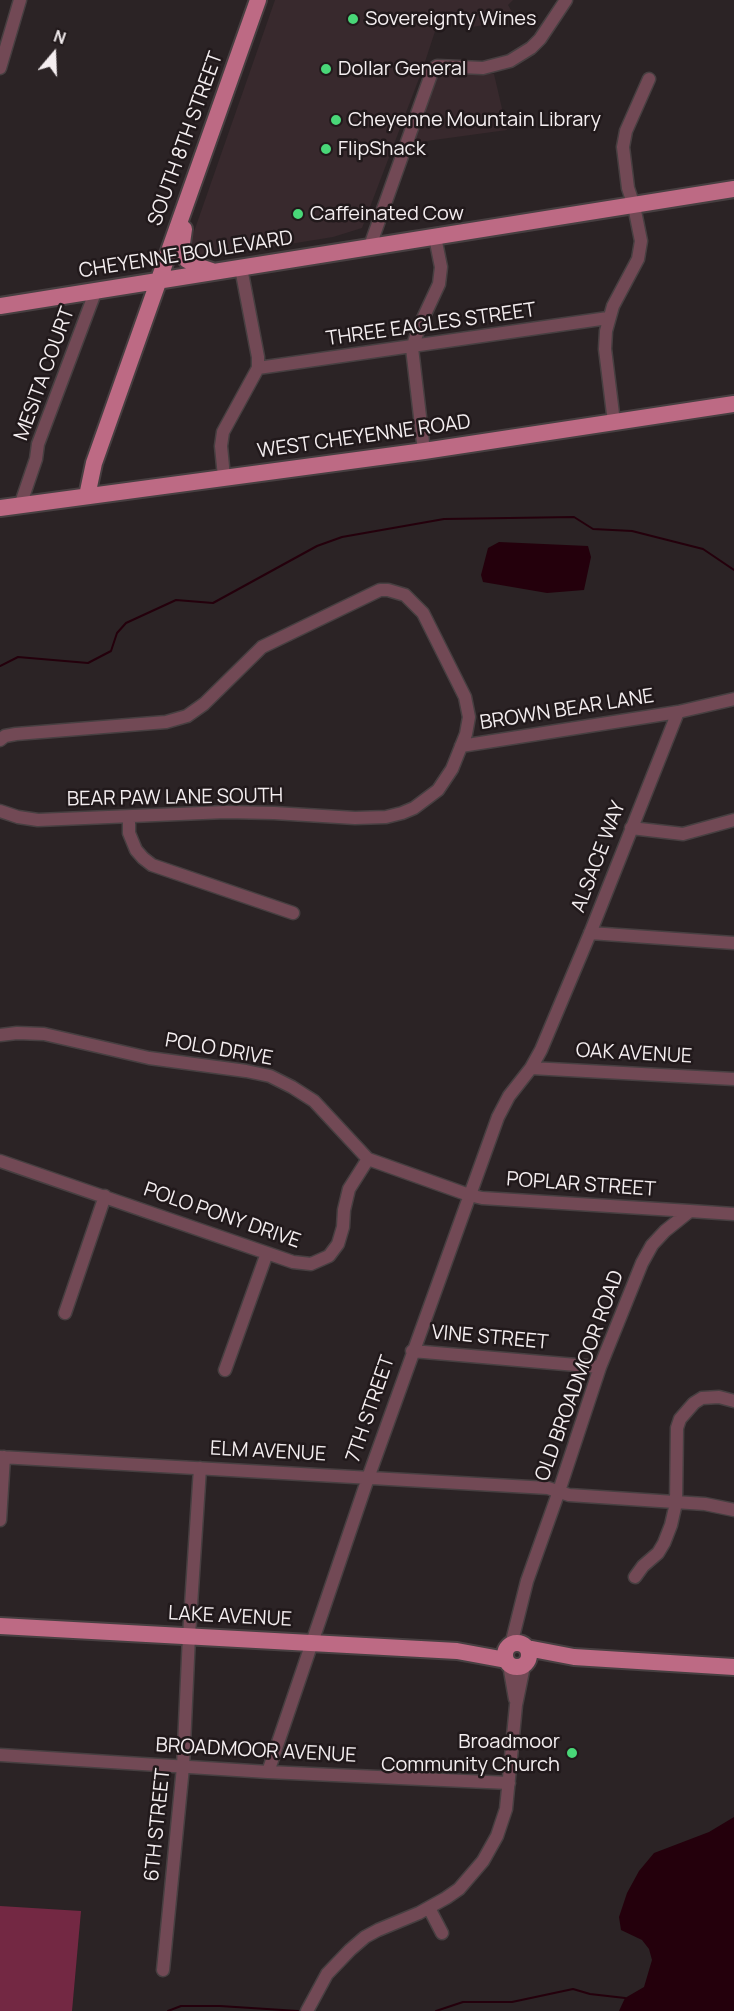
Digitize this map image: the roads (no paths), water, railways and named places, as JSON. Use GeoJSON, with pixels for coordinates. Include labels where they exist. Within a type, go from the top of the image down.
{"type":"FeatureCollection","features":[{"type":"Feature","properties":{"kind":"main road","name":"SOUTH 8TH STREET"},"geometry":{"type":"LineString","coordinates":[[87,496],[94,463],[258,0]]}},
{"type":"Feature","properties":{"kind":"main road","name":"CHEYENNE BOULEVARD"},"geometry":{"type":"LineString","coordinates":[[0,306],[734,189]]}},
{"type":"Feature","properties":{"kind":"main road"},"geometry":{"type":"LineString","coordinates":[[187,199],[190,211],[181,250],[187,260],[216,272]]}},
{"type":"Feature","properties":{"kind":"main road","name":"WEST CHEYENNE ROAD"},"geometry":{"type":"LineString","coordinates":[[0,508],[424,451],[734,404]]}},
{"type":"Feature","properties":{"kind":"main road","name":"LAKE AVENUE"},"geometry":{"type":"LineString","coordinates":[[0,1626],[457,1652],[480,1648],[517,1655],[734,1667]]}},
{"type":"Feature","properties":{"kind":"street"},"geometry":{"type":"LineString","coordinates":[[0,68],[4,44],[20,0]]}},
{"type":"Feature","properties":{"kind":"street"},"geometry":{"type":"LineString","coordinates":[[370,246],[433,69],[437,66],[483,68],[511,60],[531,48],[540,39],[566,0]]}},
{"type":"Feature","properties":{"kind":"street"},"geometry":{"type":"LineString","coordinates":[[614,422],[605,342],[609,318],[618,294],[638,259],[641,241],[628,188],[623,140],[649,79]]}},
{"type":"Feature","properties":{"kind":"street"},"geometry":{"type":"LineString","coordinates":[[424,451],[412,348],[439,284],[441,267],[435,237]]}},
{"type":"Feature","properties":{"kind":"street"},"geometry":{"type":"LineString","coordinates":[[224,477],[221,446],[224,432],[258,368],[242,268]]}},
{"type":"Feature","properties":{"kind":"street","name":"MESITA COURT"},"geometry":{"type":"LineString","coordinates":[[20,506],[36,459],[38,444],[96,290]]}},
{"type":"Feature","properties":{"kind":"street","name":"THREE EAGLES STREET"},"geometry":{"type":"LineString","coordinates":[[258,368],[412,348],[609,318]]}},
{"type":"Feature","properties":{"kind":"street","name":"BEAR PAW LANE SOUTH"},"geometry":{"type":"LineString","coordinates":[[0,740],[5,736],[16,734],[166,722],[187,716],[204,704],[262,648],[372,593],[388,590],[405,595],[423,613],[465,697],[468,726],[452,769],[438,790],[414,808],[387,817],[355,818],[226,812],[38,820],[0,811]]}},
{"type":"Feature","properties":{"kind":"street"},"geometry":{"type":"LineString","coordinates":[[678,712],[734,699]]}},
{"type":"Feature","properties":{"kind":"street","name":"BROWN BEAR LANE"},"geometry":{"type":"LineString","coordinates":[[461,746],[678,712]]}},
{"type":"Feature","properties":{"kind":"street","name":"ALSACE WAY"},"geometry":{"type":"LineString","coordinates":[[531,1068],[541,1050],[590,933],[678,712]]}},
{"type":"Feature","properties":{"kind":"street"},"geometry":{"type":"LineString","coordinates":[[129,817],[129,833],[136,850],[152,865],[294,913]]}},
{"type":"Feature","properties":{"kind":"street"},"geometry":{"type":"LineString","coordinates":[[631,828],[683,834],[734,820]]}},
{"type":"Feature","properties":{"kind":"street"},"geometry":{"type":"LineString","coordinates":[[590,933],[734,943]]}},
{"type":"Feature","properties":{"kind":"street","name":"POLO DRIVE"},"geometry":{"type":"LineString","coordinates":[[0,1035],[44,1034],[148,1058],[270,1076],[314,1101],[368,1159],[469,1195]]}},
{"type":"Feature","properties":{"kind":"street","name":"OAK AVENUE"},"geometry":{"type":"LineString","coordinates":[[531,1068],[734,1078]]}},
{"type":"Feature","properties":{"kind":"street","name":"7TH STREET"},"geometry":{"type":"LineString","coordinates":[[268,1772],[412,1351],[498,1117],[509,1096],[531,1068]]}},
{"type":"Feature","properties":{"kind":"street","name":"POLO PONY DRIVE"},"geometry":{"type":"LineString","coordinates":[[0,1161],[302,1264],[317,1262],[329,1256],[334,1250],[341,1236],[344,1210],[350,1189],[368,1159]]}},
{"type":"Feature","properties":{"kind":"street","name":"POPLAR STREET"},"geometry":{"type":"LineString","coordinates":[[469,1195],[482,1198],[690,1211]]}},
{"type":"Feature","properties":{"kind":"street"},"geometry":{"type":"LineString","coordinates":[[65,1313],[105,1196]]}},
{"type":"Feature","properties":{"kind":"street"},"geometry":{"type":"LineString","coordinates":[[690,1211],[734,1214]]}},
{"type":"Feature","properties":{"kind":"street","name":"OLD BROADMOOR ROAD"},"geometry":{"type":"LineString","coordinates":[[310,2005],[318,1987],[336,1963],[365,1937],[429,1908],[459,1889],[483,1861],[503,1823],[516,1705],[520,1612],[527,1581],[600,1367],[642,1263],[652,1245],[690,1211]]}},
{"type":"Feature","properties":{"kind":"street"},"geometry":{"type":"LineString","coordinates":[[225,1370],[267,1253]]}},
{"type":"Feature","properties":{"kind":"street","name":"VINE STREET"},"geometry":{"type":"LineString","coordinates":[[412,1351],[600,1367]]}},
{"type":"Feature","properties":{"kind":"street"},"geometry":{"type":"LineString","coordinates":[[635,1577],[643,1566],[658,1553],[671,1525],[676,1503],[677,1428],[680,1419],[694,1403],[702,1398],[720,1397],[734,1401]]}},
{"type":"Feature","properties":{"kind":"street"},"geometry":{"type":"LineString","coordinates":[[0,1520],[2,1457]]}},
{"type":"Feature","properties":{"kind":"street","name":"ELM AVENUE"},"geometry":{"type":"LineString","coordinates":[[2,1457],[548,1488],[569,1496],[705,1504],[734,1510]]}},
{"type":"Feature","properties":{"kind":"street","name":"6TH STREET"},"geometry":{"type":"LineString","coordinates":[[163,1970],[183,1767],[200,1468]]}},
{"type":"Feature","properties":{"kind":"street","name":"BROADMOOR AVENUE"},"geometry":{"type":"LineString","coordinates":[[0,1755],[268,1772],[509,1783]]}},
{"type":"Feature","properties":{"kind":"street"},"geometry":{"type":"LineString","coordinates":[[429,1908],[442,1933]]}},
{"type":"Feature","properties":{"kind":"waterway"},"geometry":{"type":"LineString","coordinates":[[0,666],[18,657],[88,663],[111,651],[117,633],[126,623],[176,600],[213,603],[317,546],[342,537],[444,519],[574,517],[593,529],[632,531],[703,549],[734,570]]}},
{"type":"Feature","properties":{"kind":"waterway"},"geometry":{"type":"LineString","coordinates":[[436,2011],[463,2002],[512,2002],[573,1989],[590,1994],[625,1998]]}},
{"type":"Feature","properties":{"kind":"waterway"},"geometry":{"type":"LineString","coordinates":[[168,2011],[181,2006],[298,2011]]}},
{"type":"Feature","properties":{"kind":"place","name":"Sovereignty Wines"},"geometry":{"type":"Point","coordinates":[353,19]}},
{"type":"Feature","properties":{"kind":"place","name":"Dollar General"},"geometry":{"type":"Point","coordinates":[326,69]}},
{"type":"Feature","properties":{"kind":"place","name":"Cheyenne Mountain Library"},"geometry":{"type":"Point","coordinates":[336,120]}},
{"type":"Feature","properties":{"kind":"place","name":"FlipShack"},"geometry":{"type":"Point","coordinates":[326,149]}},
{"type":"Feature","properties":{"kind":"place","name":"Caffeinated Cow"},"geometry":{"type":"Point","coordinates":[298,214]}},
{"type":"Feature","properties":{"kind":"place","name":"Broadmoor Community Church"},"geometry":{"type":"Point","coordinates":[572,1753]}}]}
